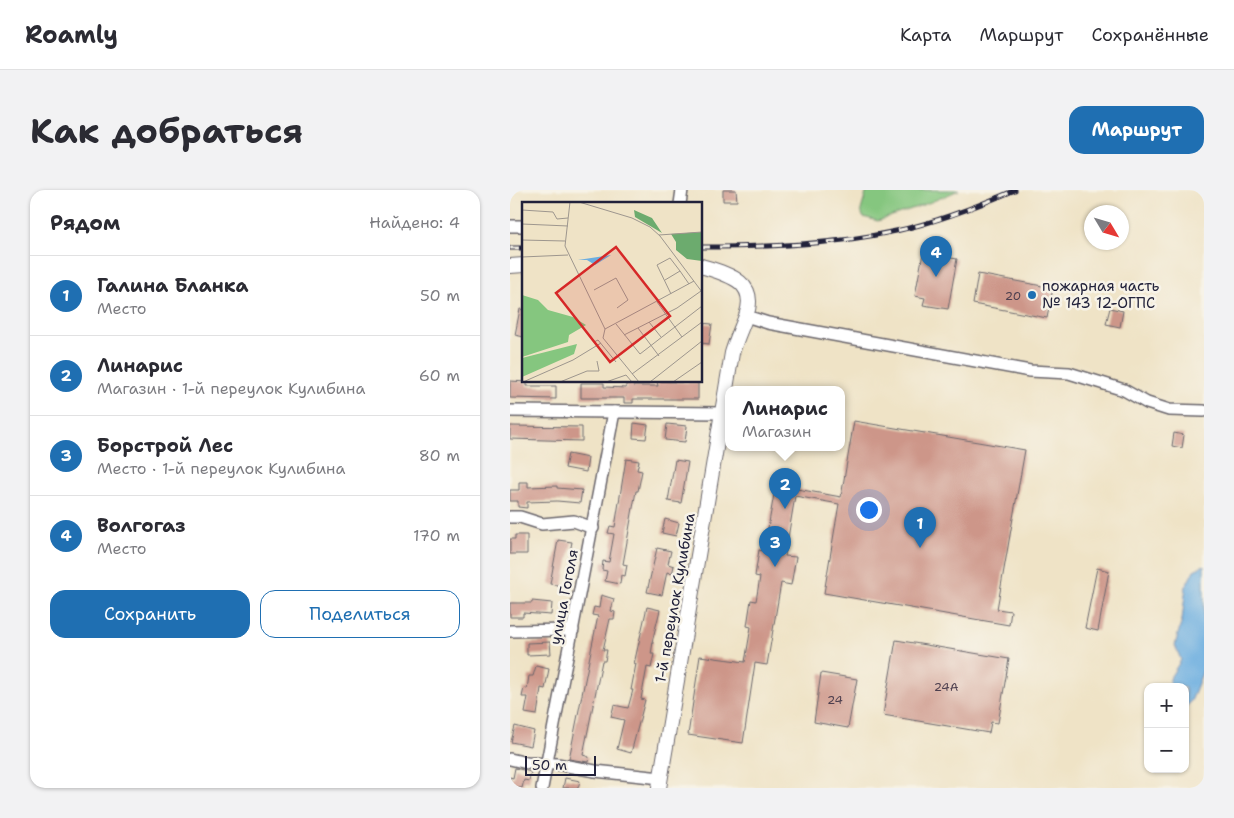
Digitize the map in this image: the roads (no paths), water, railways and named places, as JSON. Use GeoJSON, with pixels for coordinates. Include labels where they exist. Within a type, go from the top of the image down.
{"type":"FeatureCollection","features":[{"type":"Feature","properties":{"kind":"street","name":"1-й переулок Кулибина"},"geometry":{"type":"LineString","coordinates":[[702,266],[723,273],[741,283],[749,296],[750,302],[746,316],[734,346],[727,386]]}},
{"type":"Feature","properties":{"kind":"street"},"geometry":{"type":"LineString","coordinates":[[746,316],[778,325],[1030,371],[1069,373],[1124,390],[1147,403],[1169,410],[1204,411]]}},
{"type":"Feature","properties":{"kind":"street","name":"1-й переулок Кулибина"},"geometry":{"type":"LineString","coordinates":[[660,783],[725,396]]}},
{"type":"Feature","properties":{"kind":"street"},"geometry":{"type":"LineString","coordinates":[[510,411],[722,413]]}},
{"type":"Feature","properties":{"kind":"street","name":"улица Гоголя"},"geometry":{"type":"LineString","coordinates":[[542,788],[614,412]]}},
{"type":"Feature","properties":{"kind":"street"},"geometry":{"type":"LineString","coordinates":[[510,517],[520,517],[542,524],[574,521],[593,528]]}},
{"type":"Feature","properties":{"kind":"street"},"geometry":{"type":"LineString","coordinates":[[510,631],[573,630]]}},
{"type":"Feature","properties":{"kind":"street"},"geometry":{"type":"LineString","coordinates":[[510,759],[527,763],[595,771],[660,783]]}},
{"type":"Feature","properties":{"kind":"water"},"geometry":{"type":"Polygon","coordinates":[[[1204,565],[1204,668],[1189,703],[1189,683],[1169,683],[1171,676],[1181,660],[1175,645],[1182,620],[1186,586],[1194,570],[1204,565]]]}},
{"type":"Feature","properties":{"kind":"railway"},"geometry":{"type":"LineString","coordinates":[[702,247],[799,244],[872,236],[941,219],[1015,190]]}},
{"type":"Feature","properties":{"kind":"railway"},"geometry":{"type":"LineString","coordinates":[[510,248],[522,248]]}},
{"type":"Feature","properties":{"kind":"place","name":"Волгогаз"},"geometry":{"type":"Point","coordinates":[936,277]}},
{"type":"Feature","properties":{"kind":"place","name":"пожарная часть № 143 12-ОГПС"},"geometry":{"type":"Point","coordinates":[1032,295]}},
{"type":"Feature","properties":{"kind":"place","name":"Линарис"},"geometry":{"type":"Point","coordinates":[785,509]}},
{"type":"Feature","properties":{"kind":"place","name":"Галина Бланка"},"geometry":{"type":"Point","coordinates":[920,548]}},
{"type":"Feature","properties":{"kind":"place","name":"Борстрой Лес"},"geometry":{"type":"Point","coordinates":[775,567]}}]}
